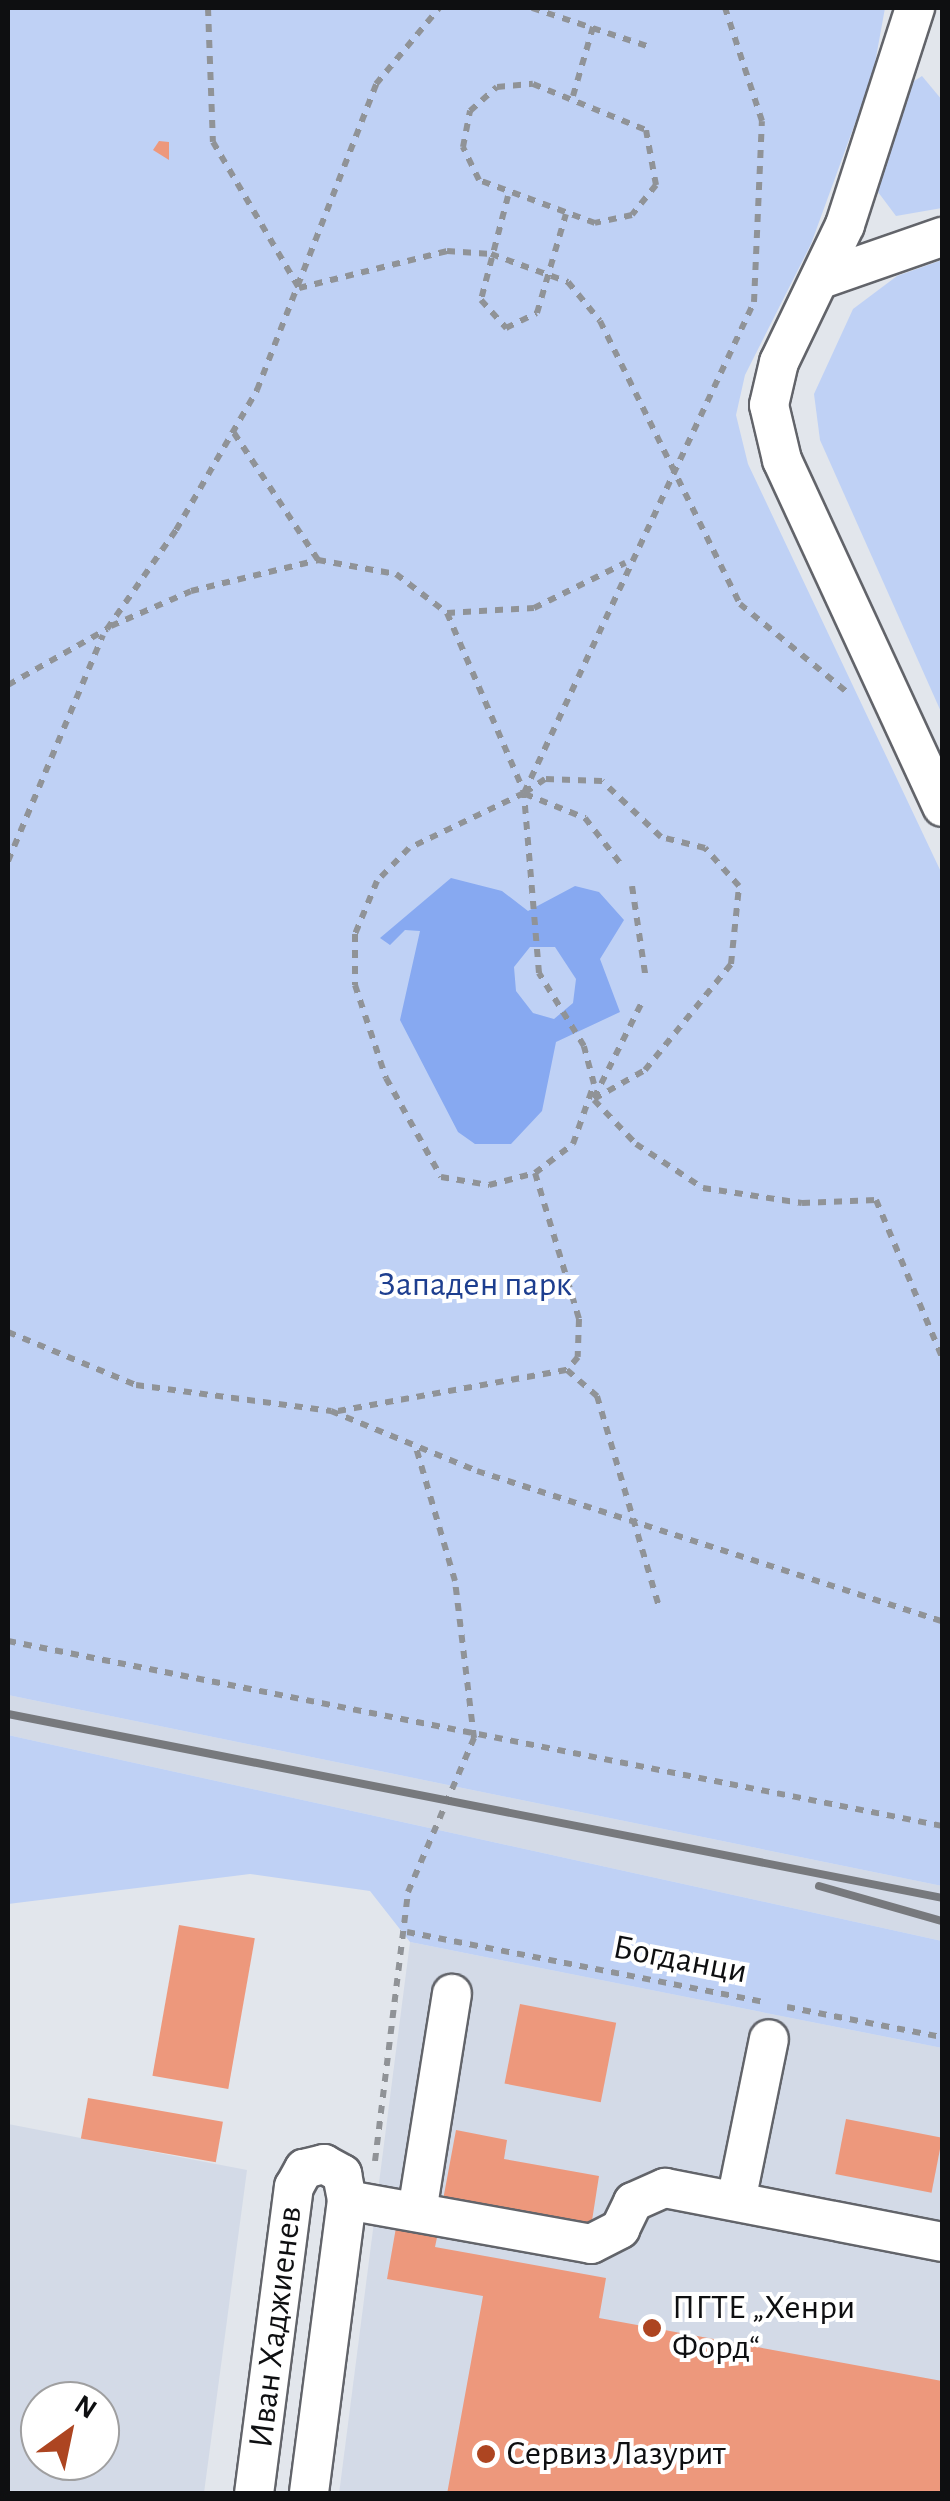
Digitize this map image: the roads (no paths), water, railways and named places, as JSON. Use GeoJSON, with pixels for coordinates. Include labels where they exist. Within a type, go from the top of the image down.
{"type":"FeatureCollection","features":[{"type":"Feature","properties":{"kind":"street"},"geometry":{"type":"LineString","coordinates":[[915,8],[824,278],[773,379],[772,428],[942,807]]}},
{"type":"Feature","properties":{"kind":"street"},"geometry":{"type":"LineString","coordinates":[[824,278],[942,237]]}},
{"type":"Feature","properties":{"kind":"street"},"geometry":{"type":"LineString","coordinates":[[416,2212],[452,1994]]}},
{"type":"Feature","properties":{"kind":"street"},"geometry":{"type":"LineString","coordinates":[[736,2202],[768,2038]]}},
{"type":"Feature","properties":{"kind":"street","name":"Иван Хаджиенев"},"geometry":{"type":"LineString","coordinates":[[254,2494],[294,2186],[314,2164],[334,2166],[347,2192],[308,2494]]}},
{"type":"Feature","properties":{"kind":"street"},"geometry":{"type":"LineString","coordinates":[[347,2192],[416,2212],[590,2244],[620,2229],[647,2192],[736,2202],[942,2242]]}},
{"type":"Feature","properties":{"kind":"water"},"geometry":{"type":"Polygon","coordinates":[[[451,878],[502,891],[528,911],[575,886],[599,892],[624,920],[600,959],[620,1012],[556,1042],[542,1111],[511,1144],[475,1144],[458,1132],[400,1020],[420,931],[405,930],[390,945],[380,938],[451,878]],[[530,947],[514,967],[516,991],[533,1013],[554,1019],[573,1003],[576,979],[555,947],[530,947]]]}},
{"type":"Feature","properties":{"kind":"railway"},"geometry":{"type":"LineString","coordinates":[[8,1714],[942,1898]]}},
{"type":"Feature","properties":{"kind":"railway"},"geometry":{"type":"LineString","coordinates":[[819,1886],[942,1921]]}},
{"type":"Feature","properties":{"kind":"place","name":"ПГТЕ „Хенри Форд“"},"geometry":{"type":"Point","coordinates":[652,2328]}},
{"type":"Feature","properties":{"kind":"place","name":"Сервиз Лазурит"},"geometry":{"type":"Point","coordinates":[486,2454]}},
{"type":"Feature","properties":{"kind":"park label","name":"Западен парк"},"geometry":{"type":"Point","coordinates":[475,1285]}}]}
